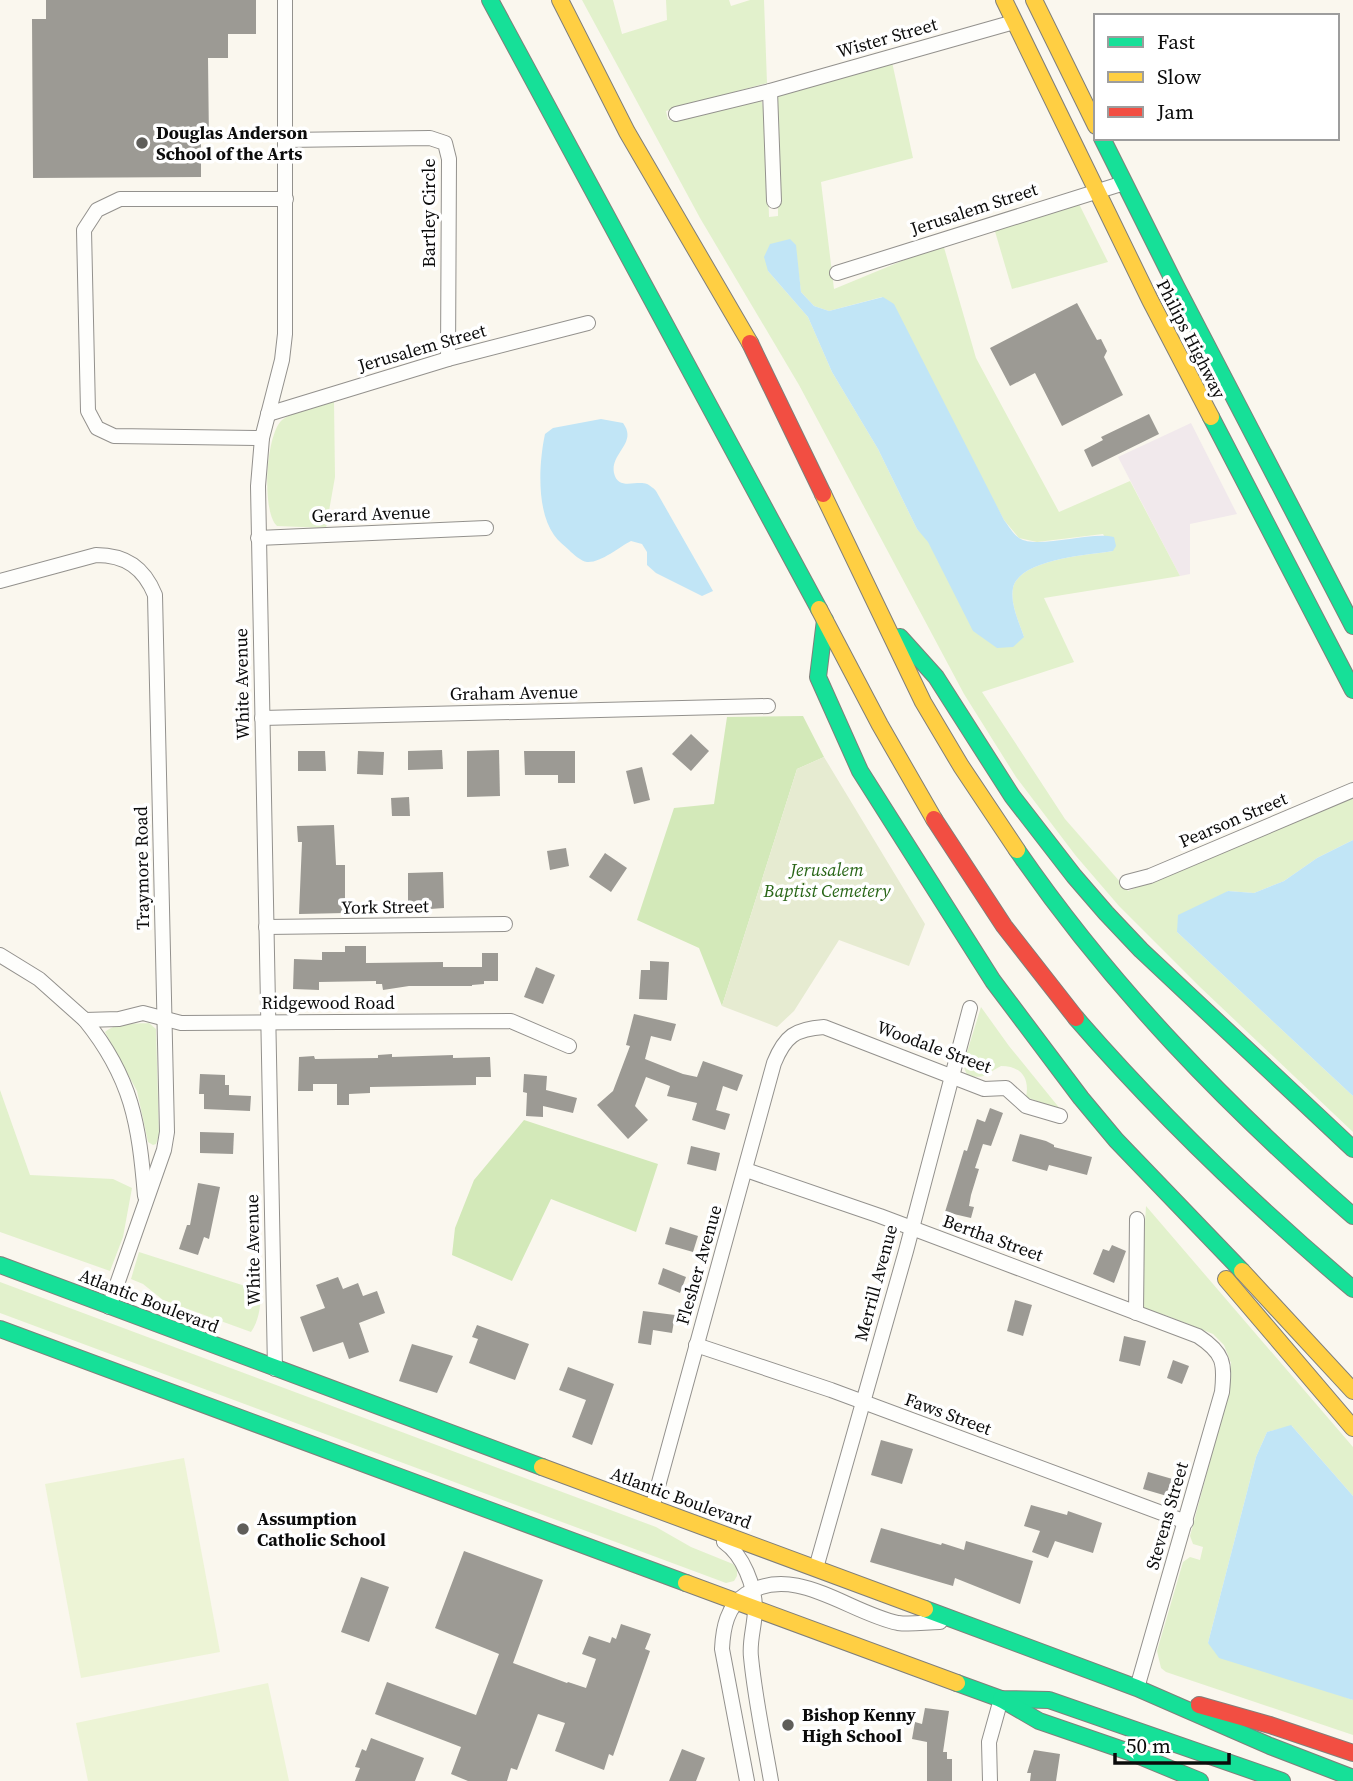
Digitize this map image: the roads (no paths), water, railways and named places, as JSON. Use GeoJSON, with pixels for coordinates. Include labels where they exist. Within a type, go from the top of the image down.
{"type":"FeatureCollection","features":[{"type":"Feature","properties":{"kind":"main road"},"geometry":{"type":"LineString","coordinates":[[490,0],[825,621],[875,719],[915,789],[1006,927],[1076,1018],[1132,1081],[1234,1186],[1353,1289]]}},
{"type":"Feature","properties":{"kind":"main road"},"geometry":{"type":"LineString","coordinates":[[560,0],[635,148],[772,384],[916,690],[972,783],[1067,921],[1119,986],[1216,1091],[1288,1161],[1353,1216]]}},
{"type":"Feature","properties":{"kind":"main road","name":"Philips Highway"},"geometry":{"type":"LineString","coordinates":[[1004,0],[1202,402],[1353,690]]}},
{"type":"Feature","properties":{"kind":"main road"},"geometry":{"type":"LineString","coordinates":[[1034,0],[1094,122]]}},
{"type":"Feature","properties":{"kind":"main road","name":"Philips Highway"},"geometry":{"type":"LineString","coordinates":[[1103,140],[1353,626]]}},
{"type":"Feature","properties":{"kind":"main road"},"geometry":{"type":"LineString","coordinates":[[878,612],[936,677],[1012,796],[1106,913],[1141,950],[1353,1149]]}},
{"type":"Feature","properties":{"kind":"main road"},"geometry":{"type":"LineString","coordinates":[[825,621],[818,677],[860,771],[993,981],[1168,1212],[1353,1429]]}},
{"type":"Feature","properties":{"kind":"main road"},"geometry":{"type":"LineString","coordinates":[[1116,1140],[1353,1391]]}},
{"type":"Feature","properties":{"kind":"main road","name":"Atlantic Boulevard"},"geometry":{"type":"LineString","coordinates":[[0,1265],[1137,1688],[1270,1725],[1353,1753]]}},
{"type":"Feature","properties":{"kind":"main road"},"geometry":{"type":"LineString","coordinates":[[0,1329],[1001,1699],[1039,1721],[1200,1781]]}},
{"type":"Feature","properties":{"kind":"main road"},"geometry":{"type":"LineString","coordinates":[[1137,1688],[1270,1746],[1353,1778]]}},
{"type":"Feature","properties":{"kind":"main road"},"geometry":{"type":"LineString","coordinates":[[1001,1699],[1049,1700],[1282,1781]]}},
{"type":"Feature","properties":{"kind":"street","name":"White Avenue"},"geometry":{"type":"LineString","coordinates":[[275,1369],[258,486],[262,438],[282,360],[285,334],[285,0]]}},
{"type":"Feature","properties":{"kind":"street","name":"Wister Street"},"geometry":{"type":"LineString","coordinates":[[676,114],[770,91],[1014,22]]}},
{"type":"Feature","properties":{"kind":"street"},"geometry":{"type":"LineString","coordinates":[[770,91],[774,201]]}},
{"type":"Feature","properties":{"kind":"street","name":"Bartley Circle"},"geometry":{"type":"LineString","coordinates":[[286,140],[430,138],[444,143],[449,159],[449,359]]}},
{"type":"Feature","properties":{"kind":"street","name":"Jerusalem Street"},"geometry":{"type":"LineString","coordinates":[[837,273],[1124,183]]}},
{"type":"Feature","properties":{"kind":"street"},"geometry":{"type":"LineString","coordinates":[[262,438],[114,436],[97,428],[88,411],[85,230],[97,210],[120,199],[286,199]]}},
{"type":"Feature","properties":{"kind":"street","name":"Jerusalem Street"},"geometry":{"type":"LineString","coordinates":[[268,414],[449,359],[588,323]]}},
{"type":"Feature","properties":{"kind":"street","name":"Gerard Avenue"},"geometry":{"type":"LineString","coordinates":[[258,538],[486,528]]}},
{"type":"Feature","properties":{"kind":"street","name":"Traymore Road"},"geometry":{"type":"LineString","coordinates":[[0,581],[96,555],[111,555],[140,569],[155,595],[167,1132],[164,1150],[109,1307]]}},
{"type":"Feature","properties":{"kind":"street","name":"Graham Avenue"},"geometry":{"type":"LineString","coordinates":[[262,718],[768,706]]}},
{"type":"Feature","properties":{"kind":"street","name":"Pearson Street"},"geometry":{"type":"LineString","coordinates":[[1127,882],[1150,876],[1353,790]]}},
{"type":"Feature","properties":{"kind":"street","name":"York Street"},"geometry":{"type":"LineString","coordinates":[[266,927],[505,924]]}},
{"type":"Feature","properties":{"kind":"street"},"geometry":{"type":"LineString","coordinates":[[0,955],[39,979],[85,1020],[105,1044],[132,1103],[141,1147],[146,1201]]}},
{"type":"Feature","properties":{"kind":"street","name":"Merrill Avenue"},"geometry":{"type":"LineString","coordinates":[[816,1568],[971,1008]]}},
{"type":"Feature","properties":{"kind":"street","name":"Ridgewood Road"},"geometry":{"type":"LineString","coordinates":[[85,1020],[120,1019],[143,1013],[165,1021],[181,1023],[511,1021],[569,1046]]}},
{"type":"Feature","properties":{"kind":"street","name":"Woodale Street"},"geometry":{"type":"LineString","coordinates":[[791,1036],[804,1028],[824,1027],[984,1089],[1006,1088],[1026,1106],[1060,1116]]}},
{"type":"Feature","properties":{"kind":"street","name":"Flesher Avenue"},"geometry":{"type":"LineString","coordinates":[[652,1508],[774,1063],[779,1051],[791,1036]]}},
{"type":"Feature","properties":{"kind":"street","name":"Bertha Street"},"geometry":{"type":"LineString","coordinates":[[746,1170],[911,1228],[1198,1336],[1220,1354]]}},
{"type":"Feature","properties":{"kind":"street"},"geometry":{"type":"LineString","coordinates":[[1136,1313],[1137,1219]]}},
{"type":"Feature","properties":{"kind":"street","name":"Faws Street"},"geometry":{"type":"LineString","coordinates":[[696,1345],[863,1403],[1186,1522]]}},
{"type":"Feature","properties":{"kind":"street","name":"Stevens Street"},"geometry":{"type":"LineString","coordinates":[[1137,1688],[1222,1392],[1224,1371],[1220,1354]]}},
{"type":"Feature","properties":{"kind":"street"},"geometry":{"type":"LineString","coordinates":[[700,1525],[734,1548],[744,1565],[752,1590],[755,1609],[750,1654],[771,1781]]}},
{"type":"Feature","properties":{"kind":"street"},"geometry":{"type":"LineString","coordinates":[[747,1781],[722,1649],[723,1629],[735,1601],[752,1590],[771,1583],[792,1584],[898,1623],[963,1622]]}},
{"type":"Feature","properties":{"kind":"street"},"geometry":{"type":"LineString","coordinates":[[990,1781],[989,1742],[1001,1699]]}},
{"type":"Feature","properties":{"kind":"water"},"geometry":{"type":"Polygon","coordinates":[[[790,239],[796,245],[801,292],[814,306],[829,311],[883,297],[894,304],[1004,520],[1019,538],[1038,542],[1091,536],[1114,537],[1116,546],[1113,551],[1056,560],[1018,578],[1013,588],[1013,600],[1024,637],[1013,647],[997,648],[973,631],[928,542],[917,529],[878,449],[832,372],[808,317],[768,271],[764,257],[770,244],[790,239]]]}},
{"type":"Feature","properties":{"kind":"water"},"geometry":{"type":"Polygon","coordinates":[[[601,419],[623,423],[627,430],[626,442],[614,466],[616,478],[623,483],[647,484],[656,490],[713,591],[702,596],[656,573],[647,565],[647,552],[642,544],[631,541],[604,557],[587,562],[575,556],[554,535],[544,513],[540,486],[545,434],[553,428],[601,419]]]}},
{"type":"Feature","properties":{"kind":"water"},"geometry":{"type":"Polygon","coordinates":[[[1353,840],[1353,1096],[1177,932],[1178,915],[1228,891],[1254,893],[1284,881],[1317,858],[1353,840]]]}},
{"type":"Feature","properties":{"kind":"water"},"geometry":{"type":"Polygon","coordinates":[[[1291,1425],[1353,1496],[1353,1700],[1219,1658],[1208,1643],[1256,1457],[1267,1432],[1291,1425]]]}},
{"type":"Feature","properties":{"kind":"place","name":"Douglas Anderson School of the Arts"},"geometry":{"type":"Point","coordinates":[142,143]}},
{"type":"Feature","properties":{"kind":"place","name":"Assumption Catholic School"},"geometry":{"type":"Point","coordinates":[243,1529]}},
{"type":"Feature","properties":{"kind":"place","name":"Bishop Kenny High School"},"geometry":{"type":"Point","coordinates":[788,1725]}},
{"type":"Feature","properties":{"kind":"park label","name":"Jerusalem Baptist Cemetery"},"geometry":{"type":"Point","coordinates":[827,880]}}]}
